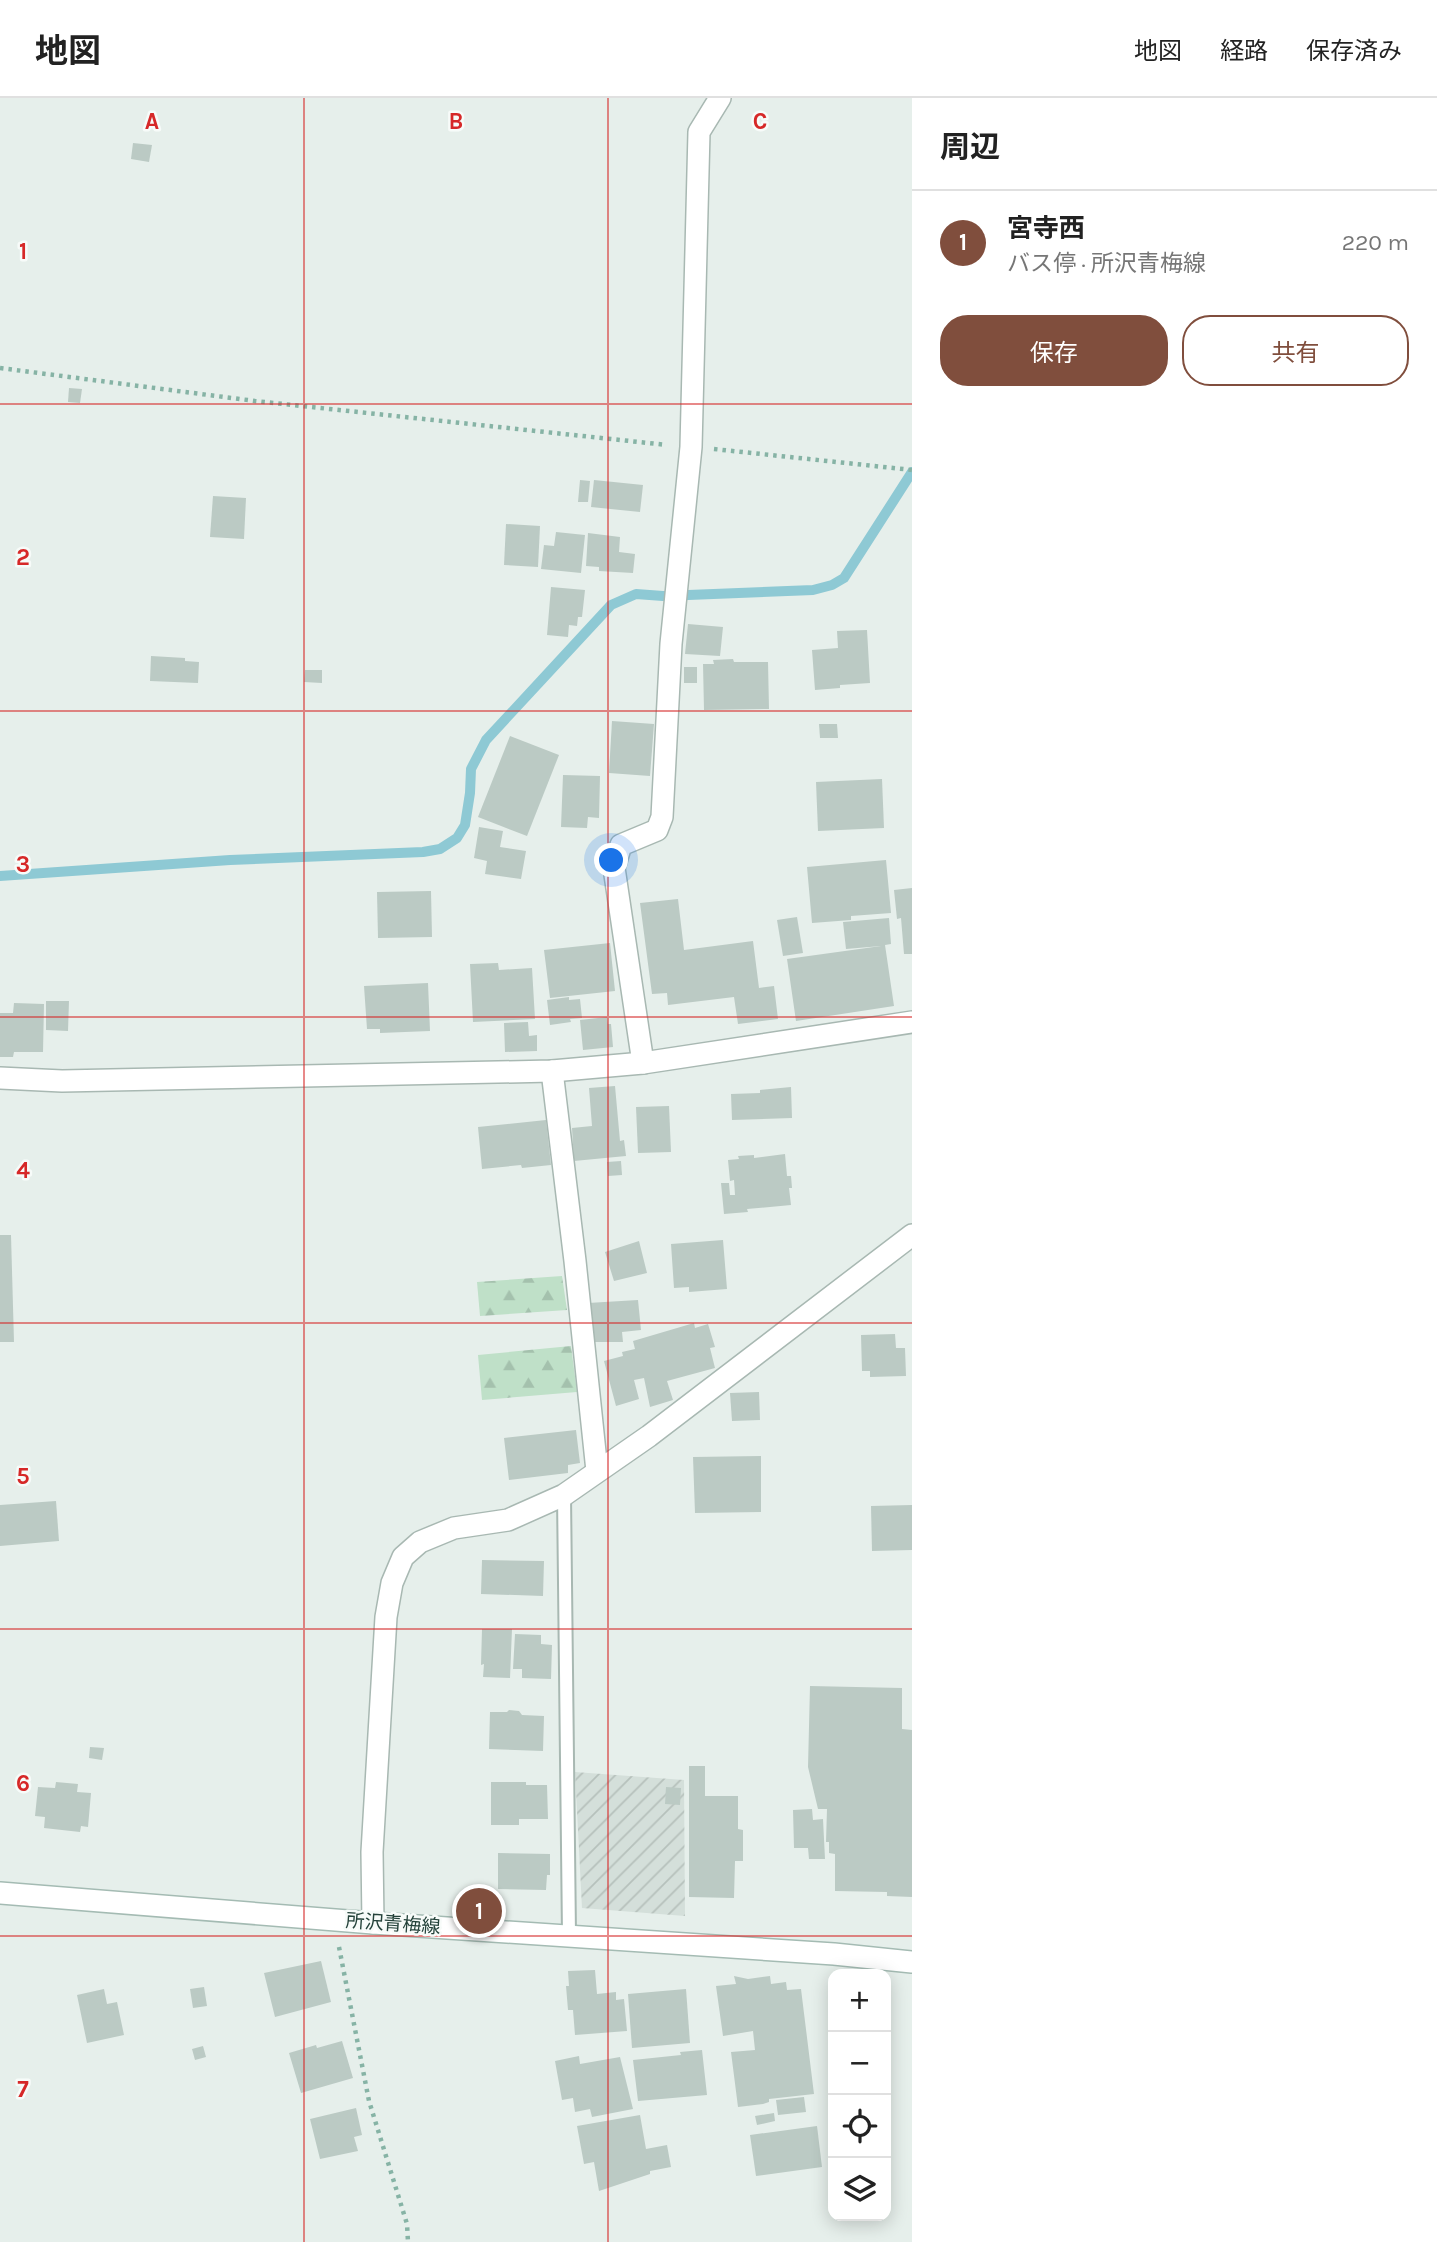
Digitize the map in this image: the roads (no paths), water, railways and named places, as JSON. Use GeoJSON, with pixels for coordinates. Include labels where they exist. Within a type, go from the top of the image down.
{"type":"FeatureCollection","features":[{"type":"Feature","properties":{"kind":"street"},"geometry":{"type":"LineString","coordinates":[[643,1063],[614,868],[621,845],[657,830],[662,817],[671,644],[691,447],[699,132],[719,98]]}},
{"type":"Feature","properties":{"kind":"street"},"geometry":{"type":"LineString","coordinates":[[0,1078],[76,1081],[552,1071],[643,1063],[912,1022]]}},
{"type":"Feature","properties":{"kind":"street"},"geometry":{"type":"LineString","coordinates":[[552,1071],[597,1471]]}},
{"type":"Feature","properties":{"kind":"street"},"geometry":{"type":"LineString","coordinates":[[373,1923],[372,1852],[386,1617],[392,1583],[403,1557],[420,1542],[454,1528],[508,1520],[564,1495],[649,1436],[912,1235]]}},
{"type":"Feature","properties":{"kind":"street","name":"所沢青梅線"},"geometry":{"type":"LineString","coordinates":[[0,1893],[912,1962]]}},
{"type":"Feature","properties":{"kind":"lane"},"geometry":{"type":"LineString","coordinates":[[564,1495],[569,1935]]}},
{"type":"Feature","properties":{"kind":"waterway"},"geometry":{"type":"LineString","coordinates":[[0,876],[440,849],[457,838],[465,825],[471,769],[486,740],[611,605],[636,594],[663,596],[813,590],[832,585],[844,578],[912,472]]}},
{"type":"Feature","properties":{"kind":"place","name":"宮寺西"},"geometry":{"type":"Point","coordinates":[479,1911]}}]}
